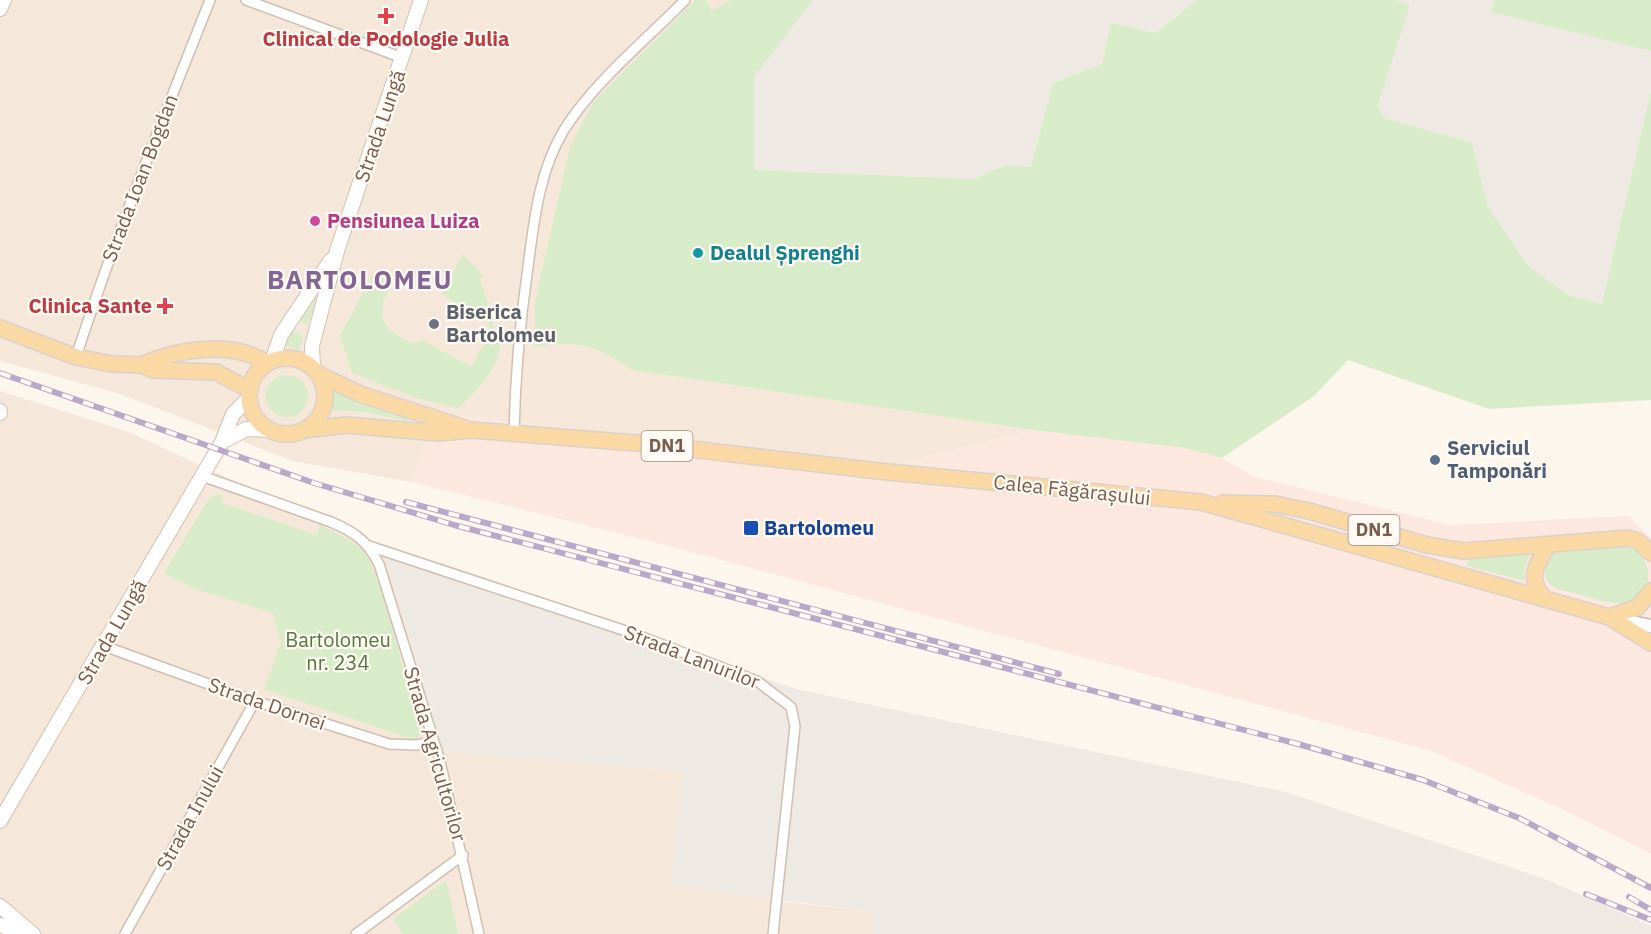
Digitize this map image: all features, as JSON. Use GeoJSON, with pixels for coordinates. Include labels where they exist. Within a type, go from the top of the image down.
{"type":"FeatureCollection","features":[{"type":"Feature","properties":{"kind":"main road"},"geometry":{"type":"LineString","coordinates":[[0,9],[4,0]]}},
{"type":"Feature","properties":{"kind":"main road","name":"Strada Lungă"},"geometry":{"type":"LineString","coordinates":[[316,371],[312,346],[337,251],[421,0]]}},
{"type":"Feature","properties":{"kind":"main road","name":"Strada Lungă"},"geometry":{"type":"LineString","coordinates":[[269,362],[281,335],[337,251]]}},
{"type":"Feature","properties":{"kind":"main road","name":"DN1"},"geometry":{"type":"LineString","coordinates":[[0,328],[76,357],[112,364],[141,365],[184,352],[220,350],[242,352],[269,362],[289,358],[306,363],[316,371]]}},
{"type":"Feature","properties":{"kind":"main road"},"geometry":{"type":"LineString","coordinates":[[269,362],[255,375],[249,394],[254,413],[271,430]]}},
{"type":"Feature","properties":{"kind":"main road","name":"DN1"},"geometry":{"type":"LineString","coordinates":[[141,365],[153,370],[216,372],[249,394]]}},
{"type":"Feature","properties":{"kind":"main road"},"geometry":{"type":"LineString","coordinates":[[304,430],[318,418],[325,401],[323,382],[316,371]]}},
{"type":"Feature","properties":{"kind":"main road","name":"Calea Făgărașului"},"geometry":{"type":"LineString","coordinates":[[316,371],[374,399],[472,430],[648,444],[878,471],[1201,502],[1609,617],[1651,643]]}},
{"type":"Feature","properties":{"kind":"main road","name":"Strada Lungă"},"geometry":{"type":"LineString","coordinates":[[0,821],[222,442],[237,408],[249,394]]}},
{"type":"Feature","properties":{"kind":"main road","name":"Calea Făgărașului"},"geometry":{"type":"LineString","coordinates":[[304,430],[345,424],[439,433],[472,430]]}},
{"type":"Feature","properties":{"kind":"main road"},"geometry":{"type":"LineString","coordinates":[[222,442],[246,429],[271,430]]}},
{"type":"Feature","properties":{"kind":"main road","name":"DN1"},"geometry":{"type":"LineString","coordinates":[[271,430],[282,433],[304,430]]}},
{"type":"Feature","properties":{"kind":"main road","name":"DN1"},"geometry":{"type":"LineString","coordinates":[[1201,502],[1275,504],[1309,511],[1445,549],[1484,551],[1628,538],[1650,549]]}},
{"type":"Feature","properties":{"kind":"main road"},"geometry":{"type":"LineString","coordinates":[[1544,598],[1536,589],[1533,573],[1548,546]]}},
{"type":"Feature","properties":{"kind":"main road"},"geometry":{"type":"LineString","coordinates":[[1609,617],[1638,607],[1651,591]]}},
{"type":"Feature","properties":{"kind":"main road"},"geometry":{"type":"LineString","coordinates":[[0,906],[33,934]]}},
{"type":"Feature","properties":{"kind":"main road"},"geometry":{"type":"LineString","coordinates":[[0,925],[22,934]]}},
{"type":"Feature","properties":{"kind":"street","name":"Strada Ioan Bogdan"},"geometry":{"type":"LineString","coordinates":[[76,357],[102,276],[136,185],[210,0]]}},
{"type":"Feature","properties":{"kind":"street"},"geometry":{"type":"LineString","coordinates":[[246,0],[403,58]]}},
{"type":"Feature","properties":{"kind":"street"},"geometry":{"type":"LineString","coordinates":[[514,435],[521,318],[534,218],[554,149],[568,124],[585,102],[685,0]]}},
{"type":"Feature","properties":{"kind":"street"},"geometry":{"type":"LineString","coordinates":[[202,476],[331,522],[348,530],[369,546]]}},
{"type":"Feature","properties":{"kind":"street","name":"Strada Agricultorilor"},"geometry":{"type":"LineString","coordinates":[[369,546],[378,564],[434,742],[463,855],[479,934]]}},
{"type":"Feature","properties":{"kind":"street","name":"Strada Lanurilor"},"geometry":{"type":"LineString","coordinates":[[369,546],[632,633],[757,681],[787,702],[794,710],[795,726],[773,934]]}},
{"type":"Feature","properties":{"kind":"street"},"geometry":{"type":"LineString","coordinates":[[1609,617],[1651,626]]}},
{"type":"Feature","properties":{"kind":"street","name":"Strada Dornei"},"geometry":{"type":"LineString","coordinates":[[104,646],[255,701],[389,744],[416,745],[434,742]]}},
{"type":"Feature","properties":{"kind":"street","name":"Strada Inului"},"geometry":{"type":"LineString","coordinates":[[125,934],[255,701]]}},
{"type":"Feature","properties":{"kind":"street"},"geometry":{"type":"LineString","coordinates":[[356,934],[463,855]]}},
{"type":"Feature","properties":{"kind":"shaded area"},"geometry":{"type":"Polygon","coordinates":[[[0,0],[695,0],[593,102],[535,346],[571,342],[601,350],[632,370],[1033,430],[893,465],[439,414],[411,482],[293,461],[120,394],[0,361],[0,0]]]}},
{"type":"Feature","properties":{"kind":"shaded area"},"geometry":{"type":"Polygon","coordinates":[[[706,0],[732,0],[711,11],[706,0]]]}},
{"type":"Feature","properties":{"kind":"shaded area"},"geometry":{"type":"Polygon","coordinates":[[[813,0],[1197,0],[1156,33],[1111,23],[1102,64],[1053,83],[1031,167],[1006,165],[975,179],[754,170],[754,77],[813,0]]]}},
{"type":"Feature","properties":{"kind":"shaded area"},"geometry":{"type":"Polygon","coordinates":[[[1394,0],[1495,0],[1492,12],[1651,51],[1651,91],[1603,304],[1568,296],[1527,265],[1488,207],[1472,143],[1384,118],[1378,105],[1410,5],[1394,0]]]}},
{"type":"Feature","properties":{"kind":"shaded area"},"geometry":{"type":"Polygon","coordinates":[[[0,391],[129,432],[383,550],[444,751],[683,771],[779,901],[874,912],[874,934],[0,934],[0,391]]]}},
{"type":"Feature","properties":{"kind":"shaded area"},"geometry":{"type":"Polygon","coordinates":[[[438,414],[893,465],[1033,430],[1185,448],[1222,458],[1253,476],[1450,525],[1628,516],[1651,538],[1651,854],[1557,807],[1431,751],[654,542],[411,482],[438,414]]]}},
{"type":"Feature","properties":{"kind":"shaded area"},"geometry":{"type":"Polygon","coordinates":[[[383,550],[796,689],[1286,792],[1548,880],[1651,926],[1651,934],[874,934],[874,912],[671,886],[683,771],[443,752],[383,550]]]}},
{"type":"Feature","properties":{"kind":"green space"},"geometry":{"type":"Polygon","coordinates":[[[695,0],[706,0],[711,10],[732,0],[813,0],[754,77],[754,170],[975,179],[1006,165],[1031,167],[1053,83],[1102,64],[1111,23],[1156,33],[1197,0],[1394,0],[1410,5],[1378,105],[1384,118],[1472,143],[1488,207],[1527,265],[1568,295],[1602,304],[1651,91],[1651,400],[1489,409],[1348,360],[1314,396],[1222,458],[1185,448],[1033,430],[632,370],[586,346],[564,344],[535,347],[535,302],[570,147],[593,102],[695,0]]]}},
{"type":"Feature","properties":{"kind":"green space"},"geometry":{"type":"Polygon","coordinates":[[[1495,0],[1651,0],[1651,51],[1491,12],[1495,0]]]}},
{"type":"Feature","properties":{"kind":"green space"},"geometry":{"type":"Polygon","coordinates":[[[463,254],[484,276],[479,279],[488,302],[495,335],[502,334],[493,367],[475,391],[459,408],[416,398],[352,373],[340,335],[373,275],[392,285],[383,301],[382,317],[389,330],[411,343],[424,341],[471,367],[490,333],[489,324],[442,294],[463,254]]]}},
{"type":"Feature","properties":{"kind":"green space"},"geometry":{"type":"Polygon","coordinates":[[[317,289],[320,292],[307,325],[298,320],[317,289]]]}},
{"type":"Feature","properties":{"kind":"green space"},"geometry":{"type":"Polygon","coordinates":[[[292,331],[303,336],[299,350],[284,344],[292,331]]]}},
{"type":"Feature","properties":{"kind":"green space"},"geometry":{"type":"Polygon","coordinates":[[[287,375],[302,381],[308,396],[302,411],[287,417],[272,411],[266,396],[272,381],[287,375]]]}},
{"type":"Feature","properties":{"kind":"green space"},"geometry":{"type":"Polygon","coordinates":[[[332,390],[408,418],[407,421],[366,412],[332,410],[332,390]]]}},
{"type":"Feature","properties":{"kind":"green space","name":"Bartolomeu nr. 234"},"geometry":{"type":"Polygon","coordinates":[[[218,494],[222,495],[222,503],[317,535],[320,525],[349,540],[363,551],[378,583],[395,637],[420,734],[415,740],[264,689],[281,642],[273,613],[195,589],[164,573],[209,498],[218,494]]]}},
{"type":"Feature","properties":{"kind":"green space"},"geometry":{"type":"Polygon","coordinates":[[[1627,545],[1643,558],[1648,571],[1646,589],[1632,602],[1601,601],[1554,587],[1546,579],[1545,565],[1554,553],[1627,545]]]}},
{"type":"Feature","properties":{"kind":"green space"},"geometry":{"type":"Polygon","coordinates":[[[1530,553],[1524,571],[1525,581],[1467,566],[1468,559],[1530,553]]]}},
{"type":"Feature","properties":{"kind":"green space"},"geometry":{"type":"Polygon","coordinates":[[[446,880],[458,934],[403,934],[393,919],[446,880]]]}},
{"type":"Feature","properties":{"kind":"railway"},"geometry":{"type":"LineString","coordinates":[[0,373],[314,483],[454,525],[1298,744],[1423,780],[1519,818],[1651,888]]}},
{"type":"Feature","properties":{"kind":"railway"},"geometry":{"type":"LineString","coordinates":[[406,502],[1059,674]]}},
{"type":"Feature","properties":{"kind":"railway"},"geometry":{"type":"LineString","coordinates":[[1586,894],[1651,920]]}},
{"type":"Feature","properties":{"kind":"railway"},"geometry":{"type":"LineString","coordinates":[[1629,897],[1651,910]]}},
{"type":"Feature","properties":{"kind":"place","name":"Clinical de Podologie Julia"},"geometry":{"type":"Point","coordinates":[386,16]}},
{"type":"Feature","properties":{"kind":"place","name":"Pensiunea Luiza"},"geometry":{"type":"Point","coordinates":[315,221]}},
{"type":"Feature","properties":{"kind":"place","name":"Dealul Șprenghi"},"geometry":{"type":"Point","coordinates":[698,253]}},
{"type":"Feature","properties":{"kind":"place","name":"Clinica Sante"},"geometry":{"type":"Point","coordinates":[165,306]}},
{"type":"Feature","properties":{"kind":"place","name":"Biserica Bartolomeu"},"geometry":{"type":"Point","coordinates":[434,324]}},
{"type":"Feature","properties":{"kind":"place","name":"Serviciul Tamponări"},"geometry":{"type":"Point","coordinates":[1435,460]}},
{"type":"Feature","properties":{"kind":"place","name":"Bartolomeu"},"geometry":{"type":"Point","coordinates":[751,528]}},
{"type":"Feature","properties":{"kind":"district","name":"BARTOLOMEU"},"geometry":{"type":"Point","coordinates":[360,280]}}]}
